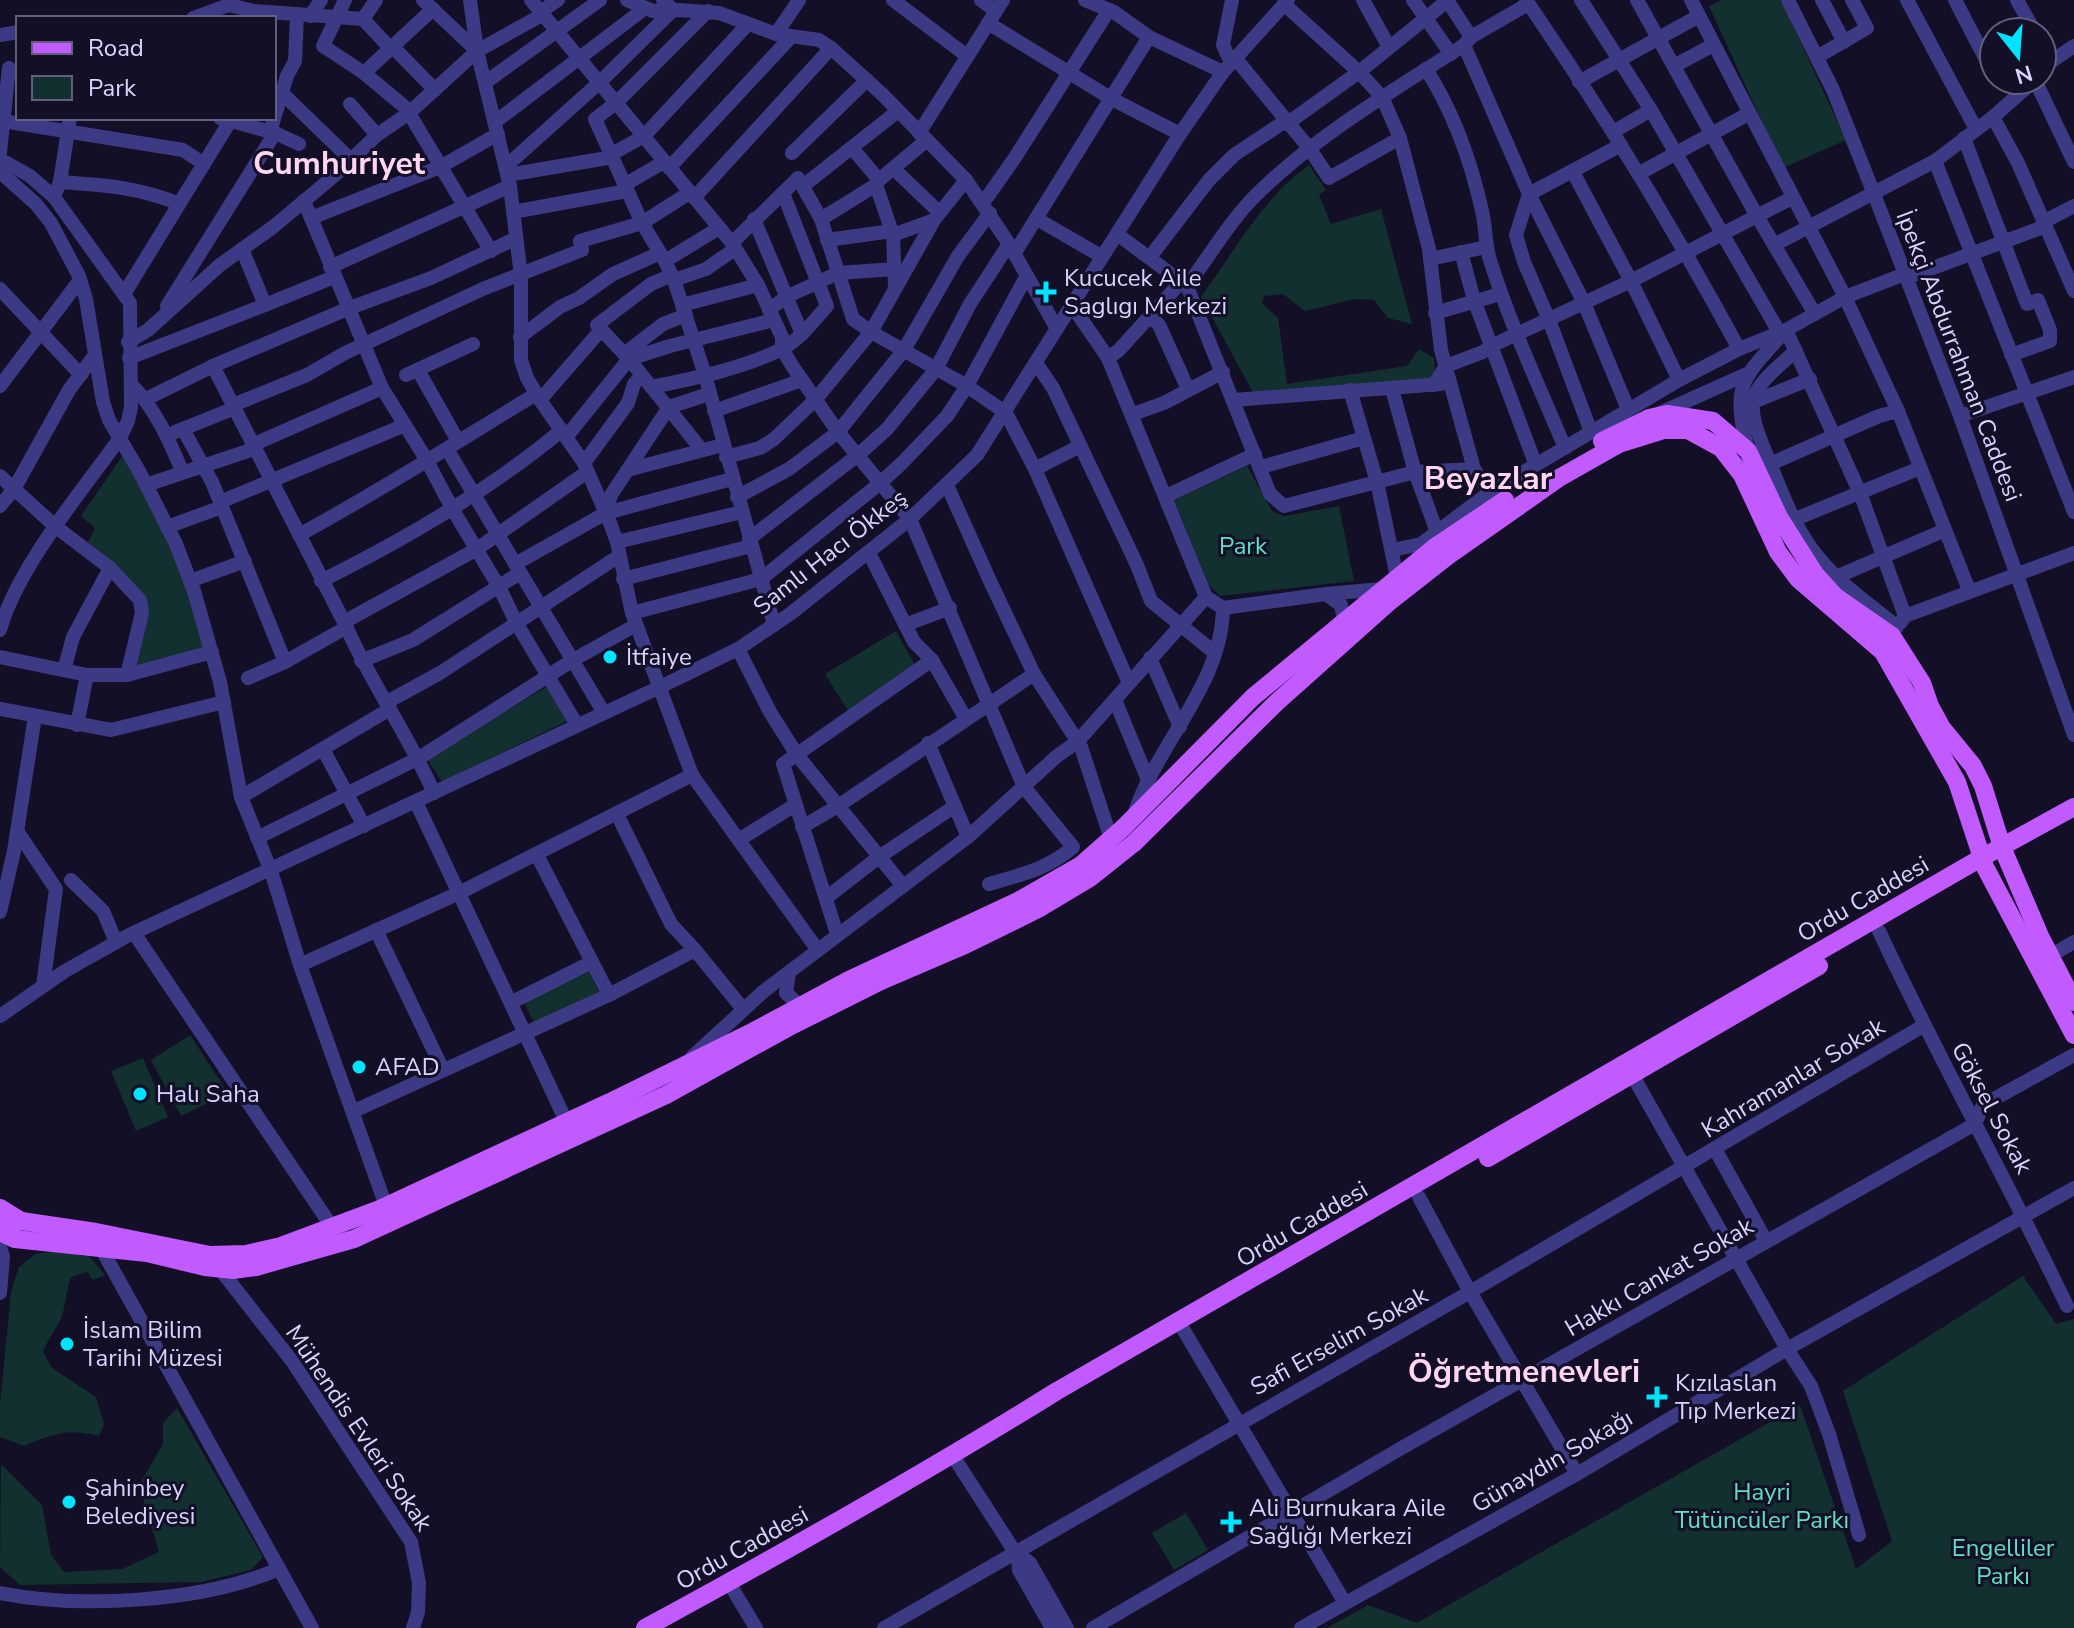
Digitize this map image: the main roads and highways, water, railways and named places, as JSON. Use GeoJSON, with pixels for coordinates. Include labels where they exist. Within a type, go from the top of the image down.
{"type":"FeatureCollection","features":[{"type":"Feature","properties":{"kind":"main road"},"geometry":{"type":"LineString","coordinates":[[0,1230],[15,1239],[147,1253],[219,1268],[256,1267],[354,1239],[666,1095],[773,1028],[803,1005],[849,980],[1016,902],[1081,865],[1134,818],[1253,697],[1435,547],[1534,480],[1624,429],[1667,414],[1713,421],[1748,451],[1779,517],[1815,574],[1836,597],[1898,626],[1930,706],[1942,728],[1973,766],[1983,786],[2004,852],[2074,1002]]}},
{"type":"Feature","properties":{"kind":"main road"},"geometry":{"type":"LineString","coordinates":[[0,1208],[21,1221],[210,1255],[246,1254],[281,1246],[386,1206],[681,1067],[965,945],[1038,909],[1090,878],[1152,827],[1277,702],[1388,603],[1448,556],[1559,478],[1619,444],[1664,430],[1688,430],[1721,448],[1742,475],[1778,552],[1798,579],[1883,652],[1957,782],[1983,862],[2074,1035]]}},
{"type":"Feature","properties":{"kind":"main road"},"geometry":{"type":"LineString","coordinates":[[2004,852],[2074,807]]}},
{"type":"Feature","properties":{"kind":"main road"},"geometry":{"type":"LineString","coordinates":[[1983,862],[2074,820]]}},
{"type":"Feature","properties":{"kind":"main road","name":"Ordu Caddesi"},"geometry":{"type":"LineString","coordinates":[[662,1628],[1027,1417],[1633,1076],[1879,931],[1983,862]]}},
{"type":"Feature","properties":{"kind":"main road","name":"Ordu Caddesi"},"geometry":{"type":"LineString","coordinates":[[645,1628],[955,1459],[1057,1391],[1983,862]]}},
{"type":"Feature","properties":{"kind":"main road"},"geometry":{"type":"LineString","coordinates":[[0,1230],[21,1221]]}},
{"type":"Feature","properties":{"kind":"place","name":"Kucucek Aile Saglıgı Merkezi"},"geometry":{"type":"Point","coordinates":[1046,292]}},
{"type":"Feature","properties":{"kind":"place","name":"İtfaiye"},"geometry":{"type":"Point","coordinates":[610,657]}},
{"type":"Feature","properties":{"kind":"place","name":"AFAD"},"geometry":{"type":"Point","coordinates":[359,1067]}},
{"type":"Feature","properties":{"kind":"place","name":"Halı Saha"},"geometry":{"type":"Point","coordinates":[140,1094]}},
{"type":"Feature","properties":{"kind":"place","name":"İslam Bilim Tarihi Müzesi"},"geometry":{"type":"Point","coordinates":[67,1344]}},
{"type":"Feature","properties":{"kind":"place","name":"Kızılaslan Tıp Merkezi"},"geometry":{"type":"Point","coordinates":[1657,1397]}},
{"type":"Feature","properties":{"kind":"place","name":"Şahinbey Belediyesi"},"geometry":{"type":"Point","coordinates":[69,1502]}},
{"type":"Feature","properties":{"kind":"place","name":"Ali Burnukara Aile Sağlığı Merkezi"},"geometry":{"type":"Point","coordinates":[1231,1522]}},
{"type":"Feature","properties":{"kind":"district","name":"Cumhuriyet"},"geometry":{"type":"Point","coordinates":[339,163]}},
{"type":"Feature","properties":{"kind":"district","name":"Beyazlar"},"geometry":{"type":"Point","coordinates":[1488,478]}},
{"type":"Feature","properties":{"kind":"district","name":"Öğretmenevleri"},"geometry":{"type":"Point","coordinates":[1524,1371]}},
{"type":"Feature","properties":{"kind":"park label","name":"Park"},"geometry":{"type":"Point","coordinates":[1243,546]}},
{"type":"Feature","properties":{"kind":"park label","name":"Hayri Tütüncüler Parkı"},"geometry":{"type":"Point","coordinates":[1762,1506]}},
{"type":"Feature","properties":{"kind":"park label","name":"Engelliler Parkı"},"geometry":{"type":"Point","coordinates":[2003,1562]}}]}
